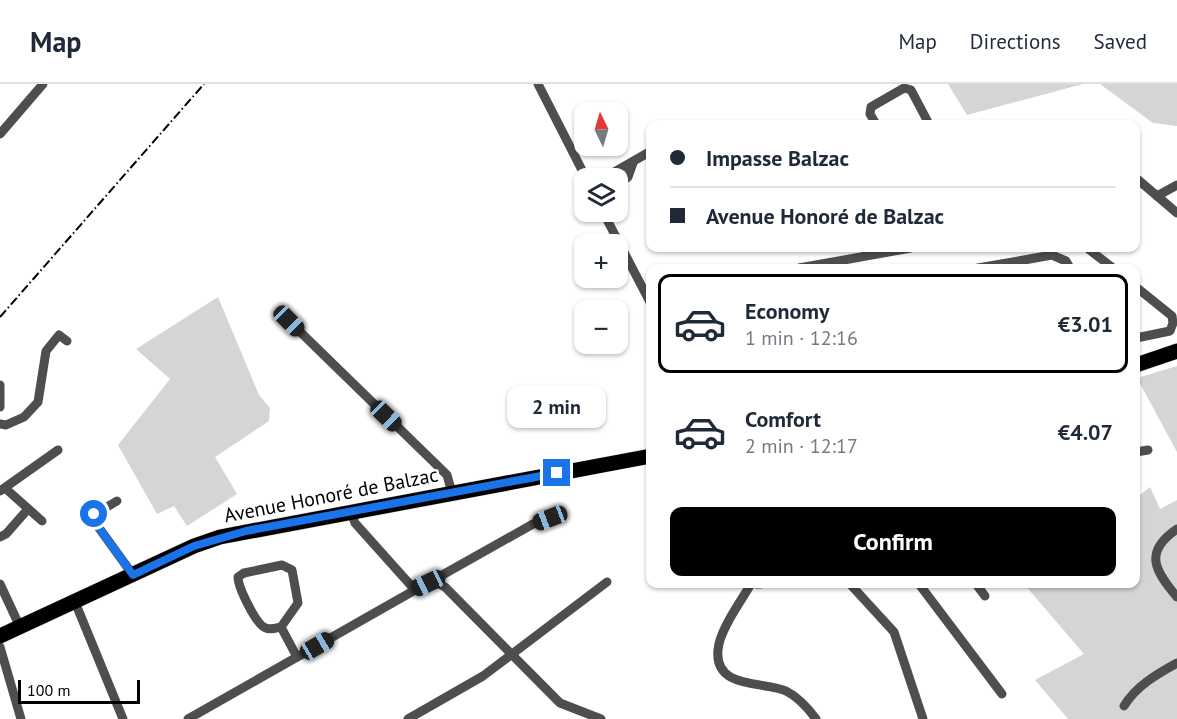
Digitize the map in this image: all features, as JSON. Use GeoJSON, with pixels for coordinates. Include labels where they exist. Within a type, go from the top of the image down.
{"type":"FeatureCollection","features":[{"type":"Feature","properties":{"kind":"main road"},"geometry":{"type":"LineString","coordinates":[[1140,363],[1177,351]]}},
{"type":"Feature","properties":{"kind":"main road","name":"Avenue Honoré de Balzac"},"geometry":{"type":"LineString","coordinates":[[0,636],[194,546],[220,537],[646,457]]}},
{"type":"Feature","properties":{"kind":"street"},"geometry":{"type":"LineString","coordinates":[[0,133],[43,84]]}},
{"type":"Feature","properties":{"kind":"street"},"geometry":{"type":"LineString","coordinates":[[538,84],[581,168]]}},
{"type":"Feature","properties":{"kind":"street"},"geometry":{"type":"LineString","coordinates":[[874,120],[870,114],[871,107],[904,88],[911,90],[927,120]]}},
{"type":"Feature","properties":{"kind":"street"},"geometry":{"type":"LineString","coordinates":[[623,168],[646,154]]}},
{"type":"Feature","properties":{"kind":"street"},"geometry":{"type":"LineString","coordinates":[[628,177],[633,163]]}},
{"type":"Feature","properties":{"kind":"street"},"geometry":{"type":"LineString","coordinates":[[1140,181],[1177,213]]}},
{"type":"Feature","properties":{"kind":"street"},"geometry":{"type":"LineString","coordinates":[[1157,196],[1177,185]]}},
{"type":"Feature","properties":{"kind":"street"},"geometry":{"type":"LineString","coordinates":[[608,222],[646,294]]}},
{"type":"Feature","properties":{"kind":"street"},"geometry":{"type":"LineString","coordinates":[[850,264],[895,252]]}},
{"type":"Feature","properties":{"kind":"street"},"geometry":{"type":"LineString","coordinates":[[1092,252],[1108,264]]}},
{"type":"Feature","properties":{"kind":"street"},"geometry":{"type":"LineString","coordinates":[[1001,264],[1052,255],[1068,264]]}},
{"type":"Feature","properties":{"kind":"street"},"geometry":{"type":"LineString","coordinates":[[1140,289],[1172,316],[1173,323],[1170,331],[1140,337]]}},
{"type":"Feature","properties":{"kind":"street"},"geometry":{"type":"LineString","coordinates":[[289,321],[447,475],[452,493]]}},
{"type":"Feature","properties":{"kind":"street"},"geometry":{"type":"LineString","coordinates":[[0,424],[6,425],[24,417],[38,402],[46,351],[59,335],[67,341]]}},
{"type":"Feature","properties":{"kind":"street"},"geometry":{"type":"LineString","coordinates":[[0,385],[0,407]]}},
{"type":"Feature","properties":{"kind":"street"},"geometry":{"type":"LineString","coordinates":[[42,520],[3,490],[58,450]]}},
{"type":"Feature","properties":{"kind":"street"},"geometry":{"type":"LineString","coordinates":[[1140,451],[1148,450]]}},
{"type":"Feature","properties":{"kind":"street"},"geometry":{"type":"LineString","coordinates":[[117,501],[94,514],[94,521],[133,575]]}},
{"type":"Feature","properties":{"kind":"street"},"geometry":{"type":"LineString","coordinates":[[0,537],[6,534],[28,509]]}},
{"type":"Feature","properties":{"kind":"street"},"geometry":{"type":"LineString","coordinates":[[351,512],[355,523],[415,590]]}},
{"type":"Feature","properties":{"kind":"street"},"geometry":{"type":"LineString","coordinates":[[188,719],[415,590],[435,582],[438,578],[485,551],[550,518]]}},
{"type":"Feature","properties":{"kind":"street"},"geometry":{"type":"LineString","coordinates":[[1177,529],[1166,537],[1158,548],[1154,561],[1160,576],[1177,597]]}},
{"type":"Feature","properties":{"kind":"street"},"geometry":{"type":"LineString","coordinates":[[282,565],[292,570],[298,603],[281,627],[268,629],[261,626],[238,586],[238,578],[244,573],[282,565]]}},
{"type":"Feature","properties":{"kind":"street"},"geometry":{"type":"LineString","coordinates":[[435,582],[445,587],[560,703],[601,719]]}},
{"type":"Feature","properties":{"kind":"street"},"geometry":{"type":"LineString","coordinates":[[408,719],[483,676],[607,582]]}},
{"type":"Feature","properties":{"kind":"street"},"geometry":{"type":"LineString","coordinates":[[0,584],[20,627]]}},
{"type":"Feature","properties":{"kind":"street"},"geometry":{"type":"LineString","coordinates":[[749,588],[721,638],[717,652],[723,668],[733,680],[784,690],[801,701],[816,719]]}},
{"type":"Feature","properties":{"kind":"street"},"geometry":{"type":"LineString","coordinates":[[854,588],[894,632],[923,719]]}},
{"type":"Feature","properties":{"kind":"street"},"geometry":{"type":"LineString","coordinates":[[923,588],[1002,694]]}},
{"type":"Feature","properties":{"kind":"street"},"geometry":{"type":"LineString","coordinates":[[979,588],[985,596]]}},
{"type":"Feature","properties":{"kind":"street"},"geometry":{"type":"LineString","coordinates":[[75,602],[123,719]]}},
{"type":"Feature","properties":{"kind":"street"},"geometry":{"type":"LineString","coordinates":[[281,627],[297,657]]}},
{"type":"Feature","properties":{"kind":"street"},"geometry":{"type":"LineString","coordinates":[[0,647],[21,719]]}},
{"type":"Feature","properties":{"kind":"street"},"geometry":{"type":"LineString","coordinates":[[1124,706],[1131,694],[1160,672],[1177,663]]}},
{"type":"Feature","properties":{"kind":"shaded area"},"geometry":{"type":"Polygon","coordinates":[[[948,84],[1083,84],[967,115],[948,84]]]}},
{"type":"Feature","properties":{"kind":"shaded area"},"geometry":{"type":"Polygon","coordinates":[[[1100,84],[1177,84],[1177,126],[1153,123],[1100,84]]]}},
{"type":"Feature","properties":{"kind":"shaded area"},"geometry":{"type":"Polygon","coordinates":[[[218,297],[259,395],[270,408],[269,421],[215,457],[237,494],[187,526],[174,506],[157,514],[118,445],[170,379],[136,349],[218,297]]]}},
{"type":"Feature","properties":{"kind":"shaded area"},"geometry":{"type":"Polygon","coordinates":[[[1177,366],[1177,452],[1140,384],[1140,377],[1177,366]]]}},
{"type":"Feature","properties":{"kind":"shaded area"},"geometry":{"type":"Polygon","coordinates":[[[1150,487],[1160,509],[1177,500],[1177,719],[1068,719],[1035,680],[1084,654],[1027,588],[1140,588],[1140,495],[1150,487]]]}},
{"type":"Feature","properties":{"kind":"railway"},"geometry":{"type":"LineString","coordinates":[[0,317],[204,84]]}},
{"type":"Feature","properties":{"kind":"route"},"geometry":{"type":"LineString","coordinates":[[94,514],[94,521],[133,575],[194,546],[220,537],[557,473]]}}]}
